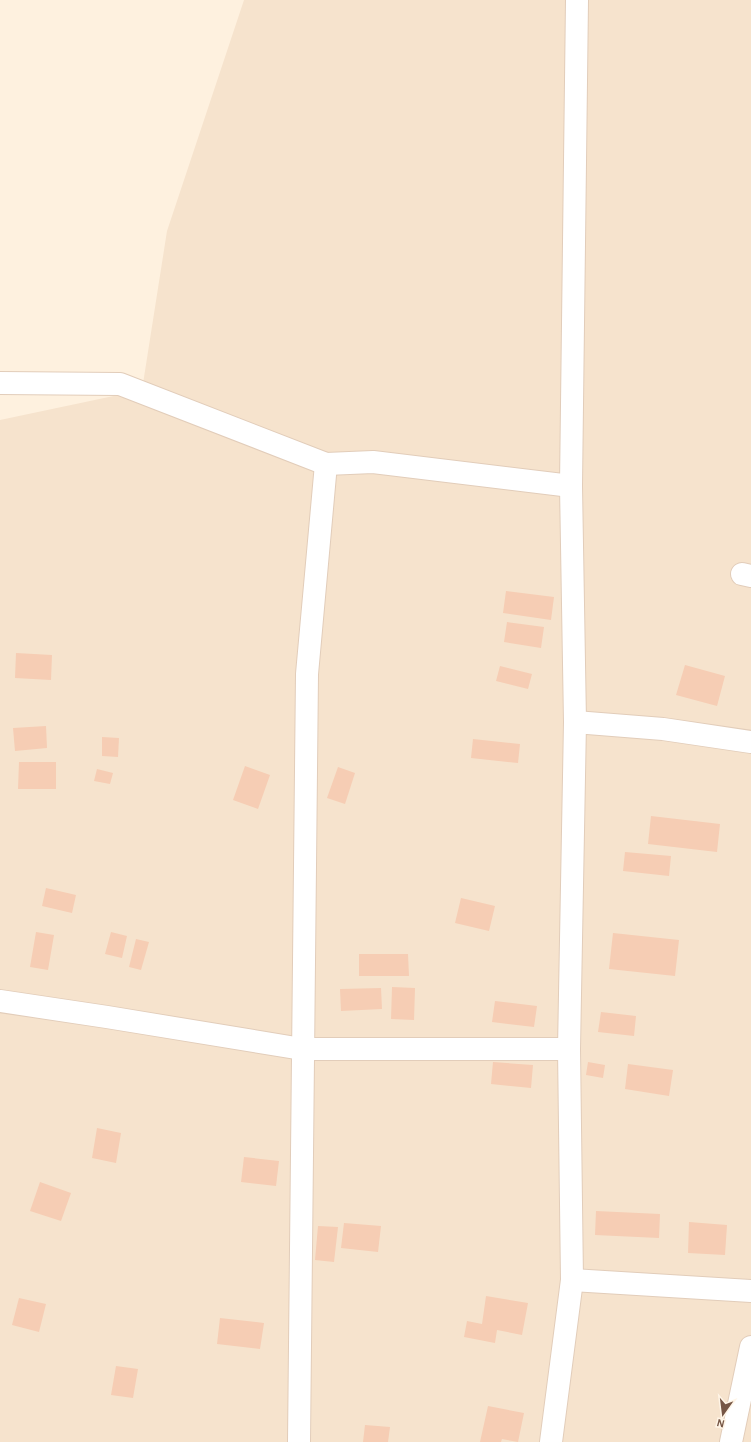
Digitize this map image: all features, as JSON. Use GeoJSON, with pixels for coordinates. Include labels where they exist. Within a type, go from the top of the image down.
{"type":"FeatureCollection","features":[{"type":"Feature","properties":{"kind":"street"},"geometry":{"type":"LineString","coordinates":[[550,1442],[572,1280],[568,1049],[575,722],[571,486],[577,0]]}},
{"type":"Feature","properties":{"kind":"street"},"geometry":{"type":"LineString","coordinates":[[0,383],[120,384],[326,464],[373,462],[571,486]]}},
{"type":"Feature","properties":{"kind":"street"},"geometry":{"type":"LineString","coordinates":[[298,1442],[306,674],[326,464]]}},
{"type":"Feature","properties":{"kind":"street"},"geometry":{"type":"LineString","coordinates":[[575,722],[663,730],[751,742]]}},
{"type":"Feature","properties":{"kind":"street"},"geometry":{"type":"LineString","coordinates":[[0,1001],[302,1049],[568,1049]]}},
{"type":"Feature","properties":{"kind":"street"},"geometry":{"type":"LineString","coordinates":[[572,1280],[751,1291]]}},
{"type":"Feature","properties":{"kind":"street"},"geometry":{"type":"LineString","coordinates":[[731,1442],[751,1347]]}},
{"type":"Feature","properties":{"kind":"shaded area"},"geometry":{"type":"Polygon","coordinates":[[[244,0],[751,0],[751,1442],[0,1442],[0,420],[142,390],[167,231],[244,0]]]}},
{"type":"Feature","properties":{"kind":"building"},"geometry":{"type":"Polygon","coordinates":[[[506,591],[554,597],[551,620],[503,613],[506,591]]]}},
{"type":"Feature","properties":{"kind":"building"},"geometry":{"type":"Polygon","coordinates":[[[507,622],[544,627],[541,648],[504,642],[507,622]]]}},
{"type":"Feature","properties":{"kind":"building"},"geometry":{"type":"Polygon","coordinates":[[[16,653],[52,655],[51,680],[15,678],[16,653]]]}},
{"type":"Feature","properties":{"kind":"building"},"geometry":{"type":"Polygon","coordinates":[[[685,665],[725,676],[717,706],[676,695],[685,665]]]}},
{"type":"Feature","properties":{"kind":"building"},"geometry":{"type":"Polygon","coordinates":[[[500,666],[532,674],[528,689],[496,681],[500,666]]]}},
{"type":"Feature","properties":{"kind":"building"},"geometry":{"type":"Polygon","coordinates":[[[46,726],[47,748],[15,751],[13,728],[46,726]]]}},
{"type":"Feature","properties":{"kind":"building"},"geometry":{"type":"Polygon","coordinates":[[[102,737],[119,738],[118,757],[102,756],[102,737]]]}},
{"type":"Feature","properties":{"kind":"building"},"geometry":{"type":"Polygon","coordinates":[[[473,739],[520,744],[518,763],[471,758],[473,739]]]}},
{"type":"Feature","properties":{"kind":"building"},"geometry":{"type":"Polygon","coordinates":[[[19,762],[56,762],[56,789],[18,789],[19,762]]]}},
{"type":"Feature","properties":{"kind":"building"},"geometry":{"type":"Polygon","coordinates":[[[245,766],[270,775],[258,809],[233,800],[245,766]]]}},
{"type":"Feature","properties":{"kind":"building"},"geometry":{"type":"Polygon","coordinates":[[[338,767],[355,773],[345,804],[327,798],[338,767]]]}},
{"type":"Feature","properties":{"kind":"building"},"geometry":{"type":"Polygon","coordinates":[[[97,769],[113,773],[110,784],[94,781],[97,769]]]}},
{"type":"Feature","properties":{"kind":"building"},"geometry":{"type":"Polygon","coordinates":[[[651,816],[720,824],[717,852],[648,844],[651,816]]]}},
{"type":"Feature","properties":{"kind":"building"},"geometry":{"type":"Polygon","coordinates":[[[625,852],[671,856],[669,876],[623,871],[625,852]]]}},
{"type":"Feature","properties":{"kind":"building"},"geometry":{"type":"Polygon","coordinates":[[[46,888],[76,895],[72,913],[42,906],[46,888]]]}},
{"type":"Feature","properties":{"kind":"building"},"geometry":{"type":"Polygon","coordinates":[[[461,898],[495,906],[489,931],[455,923],[461,898]]]}},
{"type":"Feature","properties":{"kind":"building"},"geometry":{"type":"Polygon","coordinates":[[[36,932],[54,935],[48,970],[30,967],[36,932]]]}},
{"type":"Feature","properties":{"kind":"building"},"geometry":{"type":"Polygon","coordinates":[[[111,932],[127,936],[122,958],[105,954],[111,932]]]}},
{"type":"Feature","properties":{"kind":"building"},"geometry":{"type":"Polygon","coordinates":[[[613,933],[679,940],[675,976],[609,969],[613,933]]]}},
{"type":"Feature","properties":{"kind":"building"},"geometry":{"type":"Polygon","coordinates":[[[136,939],[149,942],[141,970],[129,967],[136,939]]]}},
{"type":"Feature","properties":{"kind":"building"},"geometry":{"type":"Polygon","coordinates":[[[359,954],[408,954],[409,976],[359,976],[359,954]]]}},
{"type":"Feature","properties":{"kind":"building"},"geometry":{"type":"Polygon","coordinates":[[[392,987],[415,988],[414,1020],[391,1019],[392,987]]]}},
{"type":"Feature","properties":{"kind":"building"},"geometry":{"type":"Polygon","coordinates":[[[381,988],[382,1009],[341,1011],[340,989],[381,988]]]}},
{"type":"Feature","properties":{"kind":"building"},"geometry":{"type":"Polygon","coordinates":[[[495,1001],[537,1006],[534,1027],[492,1022],[495,1001]]]}},
{"type":"Feature","properties":{"kind":"building"},"geometry":{"type":"Polygon","coordinates":[[[601,1012],[636,1016],[634,1036],[598,1032],[601,1012]]]}},
{"type":"Feature","properties":{"kind":"building"},"geometry":{"type":"Polygon","coordinates":[[[493,1062],[533,1065],[531,1088],[491,1084],[493,1062]]]}},
{"type":"Feature","properties":{"kind":"building"},"geometry":{"type":"Polygon","coordinates":[[[588,1062],[605,1065],[603,1078],[586,1075],[588,1062]]]}},
{"type":"Feature","properties":{"kind":"building"},"geometry":{"type":"Polygon","coordinates":[[[628,1064],[673,1070],[669,1096],[625,1089],[628,1064]]]}},
{"type":"Feature","properties":{"kind":"building"},"geometry":{"type":"Polygon","coordinates":[[[97,1128],[121,1133],[116,1163],[92,1158],[97,1128]]]}},
{"type":"Feature","properties":{"kind":"building"},"geometry":{"type":"Polygon","coordinates":[[[244,1157],[279,1161],[276,1186],[241,1182],[244,1157]]]}},
{"type":"Feature","properties":{"kind":"building"},"geometry":{"type":"Polygon","coordinates":[[[40,1182],[71,1193],[61,1221],[30,1211],[40,1182]]]}},
{"type":"Feature","properties":{"kind":"building"},"geometry":{"type":"Polygon","coordinates":[[[596,1211],[660,1214],[659,1238],[595,1235],[596,1211]]]}},
{"type":"Feature","properties":{"kind":"building"},"geometry":{"type":"Polygon","coordinates":[[[689,1222],[727,1225],[725,1255],[688,1253],[689,1222]]]}},
{"type":"Feature","properties":{"kind":"building"},"geometry":{"type":"Polygon","coordinates":[[[344,1223],[381,1226],[378,1252],[341,1248],[344,1223]]]}},
{"type":"Feature","properties":{"kind":"building"},"geometry":{"type":"Polygon","coordinates":[[[318,1226],[338,1227],[334,1262],[315,1260],[318,1226]]]}},
{"type":"Feature","properties":{"kind":"building"},"geometry":{"type":"Polygon","coordinates":[[[486,1296],[528,1303],[522,1335],[497,1330],[495,1343],[464,1337],[467,1321],[482,1324],[486,1296]]]}},
{"type":"Feature","properties":{"kind":"building"},"geometry":{"type":"Polygon","coordinates":[[[19,1298],[46,1304],[39,1332],[12,1325],[19,1298]]]}},
{"type":"Feature","properties":{"kind":"building"},"geometry":{"type":"Polygon","coordinates":[[[220,1318],[264,1323],[260,1349],[217,1344],[220,1318]]]}},
{"type":"Feature","properties":{"kind":"building"},"geometry":{"type":"Polygon","coordinates":[[[116,1366],[138,1369],[133,1398],[111,1395],[116,1366]]]}},
{"type":"Feature","properties":{"kind":"building"},"geometry":{"type":"Polygon","coordinates":[[[488,1406],[524,1413],[518,1442],[502,1439],[501,1442],[480,1442],[488,1406]]]}},
{"type":"Feature","properties":{"kind":"building"},"geometry":{"type":"Polygon","coordinates":[[[365,1425],[390,1427],[388,1442],[363,1442],[365,1425]]]}}]}
